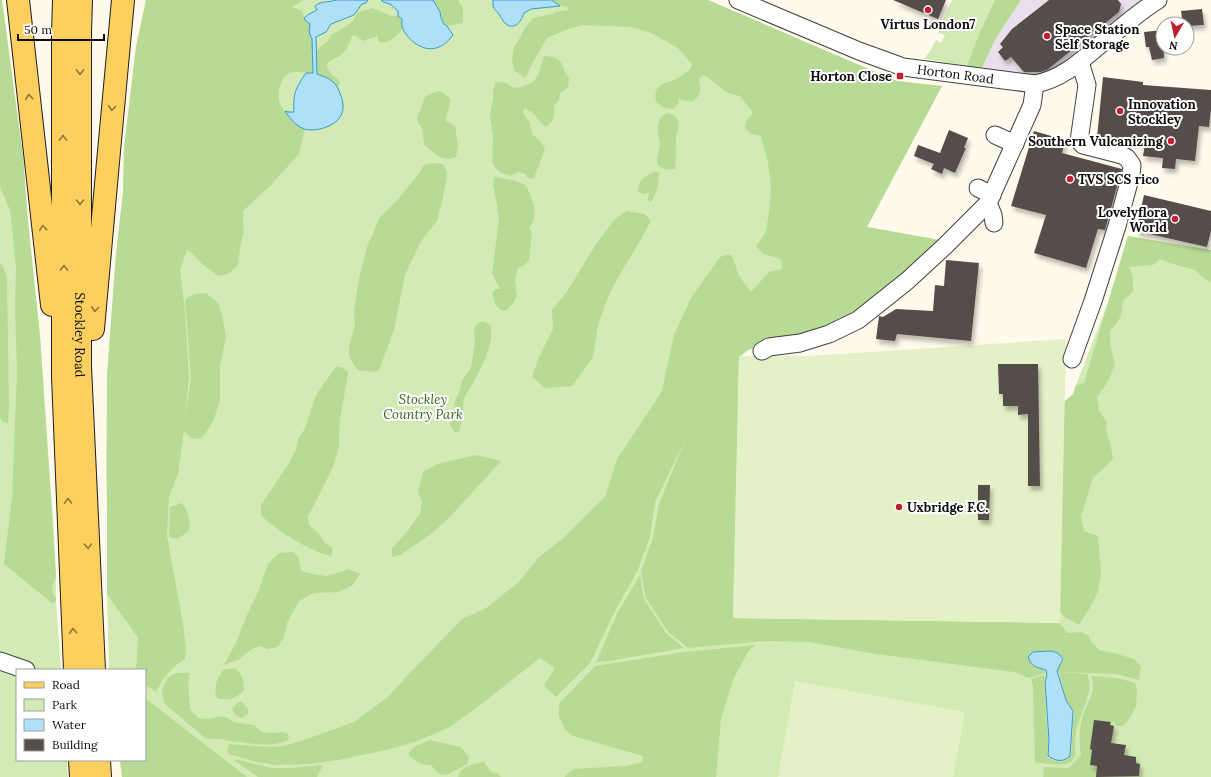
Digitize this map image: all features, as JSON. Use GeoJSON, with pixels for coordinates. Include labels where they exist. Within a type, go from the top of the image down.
{"type":"FeatureCollection","features":[{"type":"Feature","properties":{"kind":"main road"},"geometry":{"type":"LineString","coordinates":[[18,0],[51,297],[63,378]]}},
{"type":"Feature","properties":{"kind":"main road","name":"Stockley Road"},"geometry":{"type":"LineString","coordinates":[[64,0],[72,33],[80,358],[94,669]]}},
{"type":"Feature","properties":{"kind":"main road","name":"Stockley Road"},"geometry":{"type":"LineString","coordinates":[[75,669],[63,378],[72,33],[81,0]]}},
{"type":"Feature","properties":{"kind":"main road"},"geometry":{"type":"LineString","coordinates":[[84,437],[105,188],[123,0]]}},
{"type":"Feature","properties":{"kind":"main road"},"geometry":{"type":"LineString","coordinates":[[80,761],[81,777]]}},
{"type":"Feature","properties":{"kind":"main road"},"geometry":{"type":"LineString","coordinates":[[99,761],[100,777]]}},
{"type":"Feature","properties":{"kind":"street","name":"Horton Road"},"geometry":{"type":"LineString","coordinates":[[738,0],[859,51],[903,67],[1035,84],[1056,78],[1080,62],[1139,5],[1158,0]]}},
{"type":"Feature","properties":{"kind":"street"},"geometry":{"type":"LineString","coordinates":[[1072,359],[1118,226],[1132,169],[1129,159],[1122,155],[1084,146],[1079,141],[1087,86],[1080,62]]}},
{"type":"Feature","properties":{"kind":"street"},"geometry":{"type":"LineString","coordinates":[[762,351],[769,347],[800,343],[829,334],[858,320],[907,281],[945,246],[986,196],[1015,144],[1032,104],[1035,84]]}},
{"type":"Feature","properties":{"kind":"street"},"geometry":{"type":"LineString","coordinates":[[995,136],[1015,144]]}},
{"type":"Feature","properties":{"kind":"street"},"geometry":{"type":"LineString","coordinates":[[986,196],[993,215],[994,223]]}},
{"type":"Feature","properties":{"kind":"street"},"geometry":{"type":"LineString","coordinates":[[0,661],[23,669]]}},
{"type":"Feature","properties":{"kind":"shaded area","name":"Space Station Self Storage"},"geometry":{"type":"Polygon","coordinates":[[[1021,0],[1153,0],[1053,75],[981,76],[982,68],[995,40],[1021,0]]]}},
{"type":"Feature","properties":{"kind":"green space"},"geometry":{"type":"Polygon","coordinates":[[[0,0],[2,0],[23,156],[28,222],[40,336],[56,576],[52,590],[56,601],[53,604],[4,564],[12,497],[17,372],[15,308],[16,267],[10,210],[0,187],[0,0]]]}},
{"type":"Feature","properties":{"kind":"green space"},"geometry":{"type":"Polygon","coordinates":[[[1,0],[23,156],[28,222],[40,336],[54,532],[56,601],[61,669],[16,669],[16,761],[67,761],[68,777],[0,777],[1,0]]]}},
{"type":"Feature","properties":{"kind":"green space","name":"Stockley Country Park"},"geometry":{"type":"Polygon","coordinates":[[[146,0],[708,0],[894,80],[942,86],[867,227],[945,241],[759,346],[748,350],[739,357],[734,618],[1060,623],[1065,414],[1107,305],[1128,236],[1211,251],[1211,777],[122,777],[120,761],[146,761],[146,669],[109,669],[107,594],[107,376],[116,254],[123,193],[124,148],[136,47],[146,0]]]}},
{"type":"Feature","properties":{"kind":"green space"},"geometry":{"type":"Polygon","coordinates":[[[146,0],[304,0],[292,7],[302,11],[304,18],[310,24],[309,32],[312,39],[313,73],[288,73],[283,78],[279,89],[280,104],[293,121],[305,129],[299,154],[270,186],[243,211],[244,231],[238,265],[228,274],[218,276],[187,250],[180,270],[185,312],[189,376],[185,419],[191,377],[185,300],[192,295],[206,293],[218,303],[226,337],[220,365],[220,400],[214,419],[204,436],[200,439],[191,438],[184,431],[178,474],[169,497],[167,536],[186,649],[185,659],[168,673],[156,692],[146,685],[146,669],[136,669],[138,638],[107,594],[107,376],[116,254],[123,193],[124,148],[136,47],[146,0]]]}},
{"type":"Feature","properties":{"kind":"green space"},"geometry":{"type":"Polygon","coordinates":[[[433,0],[459,0],[463,8],[463,23],[447,26],[444,23],[433,0]]]}},
{"type":"Feature","properties":{"kind":"green space"},"geometry":{"type":"Polygon","coordinates":[[[552,0],[708,0],[894,80],[942,86],[867,227],[945,241],[858,319],[759,346],[748,350],[739,357],[733,618],[1060,623],[1067,633],[1081,632],[1088,635],[1092,643],[1099,650],[1134,659],[1141,666],[1139,680],[1116,674],[1058,672],[1058,669],[1064,659],[1057,653],[1050,651],[1033,652],[1028,657],[1032,665],[1045,670],[1046,673],[1029,678],[1014,672],[876,654],[810,642],[767,641],[688,648],[668,632],[646,598],[641,572],[653,537],[659,504],[686,438],[655,502],[650,537],[637,572],[616,609],[590,663],[556,697],[544,686],[555,668],[540,658],[475,709],[448,728],[415,742],[386,750],[310,764],[275,765],[257,762],[229,754],[227,750],[229,744],[269,747],[283,746],[304,740],[354,722],[388,697],[462,619],[486,608],[519,582],[538,558],[561,540],[605,497],[617,459],[662,391],[674,335],[691,298],[720,257],[730,254],[733,258],[739,276],[751,292],[769,272],[782,269],[781,259],[763,254],[756,246],[766,232],[771,185],[768,163],[761,136],[751,134],[745,128],[747,120],[753,113],[740,96],[726,92],[710,79],[702,75],[699,80],[700,92],[692,102],[678,99],[679,103],[673,109],[664,108],[656,102],[655,97],[657,89],[661,85],[676,79],[690,70],[692,64],[678,48],[651,33],[631,27],[582,25],[547,38],[525,78],[514,70],[512,59],[514,47],[525,28],[533,18],[569,10],[567,7],[559,5],[552,0]],[[718,376],[686,437],[687,436],[718,376]]]}},
{"type":"Feature","properties":{"kind":"green space"},"geometry":{"type":"Polygon","coordinates":[[[952,0],[995,0],[979,34],[967,66],[924,59],[936,40],[941,43],[945,35],[938,33],[952,0]]]}},
{"type":"Feature","properties":{"kind":"green space"},"geometry":{"type":"Polygon","coordinates":[[[995,0],[1021,0],[995,40],[982,68],[967,66],[979,34],[995,0]]]}},
{"type":"Feature","properties":{"kind":"green space"},"geometry":{"type":"Polygon","coordinates":[[[373,8],[391,16],[398,16],[402,19],[403,28],[393,39],[387,42],[379,42],[377,36],[363,41],[355,35],[352,36],[348,47],[342,54],[326,65],[332,75],[338,79],[340,84],[337,87],[332,81],[317,74],[316,53],[320,47],[326,43],[332,34],[353,21],[357,13],[373,8]]]}},
{"type":"Feature","properties":{"kind":"green space"},"geometry":{"type":"Polygon","coordinates":[[[544,56],[556,58],[561,62],[569,78],[568,88],[560,93],[559,100],[554,106],[554,113],[551,123],[546,127],[535,115],[524,109],[523,113],[530,123],[532,134],[540,141],[545,149],[534,178],[531,179],[527,177],[526,174],[518,172],[510,176],[500,172],[492,162],[493,135],[490,118],[493,91],[496,82],[506,83],[512,87],[518,88],[534,81],[539,73],[544,56]]]}},
{"type":"Feature","properties":{"kind":"green space"},"geometry":{"type":"Polygon","coordinates":[[[440,91],[450,98],[446,121],[455,126],[458,146],[456,157],[451,159],[438,156],[424,144],[422,128],[418,123],[417,118],[425,97],[440,91]]]}},
{"type":"Feature","properties":{"kind":"green space"},"geometry":{"type":"Polygon","coordinates":[[[668,113],[675,117],[679,125],[676,137],[675,169],[670,170],[657,164],[660,144],[658,130],[659,123],[662,117],[668,113]]]}},
{"type":"Feature","properties":{"kind":"green space"},"geometry":{"type":"Polygon","coordinates":[[[436,163],[443,164],[447,172],[437,221],[421,241],[405,275],[394,330],[379,370],[374,372],[358,370],[349,356],[349,346],[355,325],[354,312],[358,283],[367,247],[380,217],[400,197],[423,166],[436,163]]]}},
{"type":"Feature","properties":{"kind":"green space"},"geometry":{"type":"Polygon","coordinates":[[[654,172],[659,172],[659,180],[651,202],[648,200],[649,192],[645,194],[638,192],[638,188],[642,179],[654,172]]]}},
{"type":"Feature","properties":{"kind":"green space"},"geometry":{"type":"Polygon","coordinates":[[[494,177],[513,180],[526,185],[534,206],[534,217],[529,228],[532,232],[529,260],[518,268],[515,281],[517,295],[514,302],[505,311],[497,307],[492,293],[495,289],[500,289],[492,273],[499,219],[493,184],[494,177]]]}},
{"type":"Feature","properties":{"kind":"green space"},"geometry":{"type":"Polygon","coordinates":[[[627,211],[645,214],[651,221],[608,297],[598,325],[593,357],[572,386],[545,388],[532,377],[539,357],[553,329],[552,310],[566,293],[595,246],[614,220],[627,211]]]}},
{"type":"Feature","properties":{"kind":"green space"},"geometry":{"type":"Polygon","coordinates":[[[1128,236],[1211,250],[1211,282],[1195,270],[1160,259],[1153,265],[1129,267],[1133,276],[1133,292],[1123,301],[1120,317],[1117,323],[1110,330],[1110,343],[1115,365],[1107,383],[1097,397],[1099,410],[1107,423],[1106,432],[1110,442],[1113,459],[1093,478],[1081,516],[1084,531],[1098,536],[1101,573],[1098,592],[1079,625],[1066,618],[1054,605],[1060,405],[1073,394],[1076,385],[1084,383],[1128,236]]]}},
{"type":"Feature","properties":{"kind":"green space"},"geometry":{"type":"Polygon","coordinates":[[[0,263],[3,266],[7,278],[8,423],[3,422],[0,417],[0,263]]]}},
{"type":"Feature","properties":{"kind":"green space"},"geometry":{"type":"Polygon","coordinates":[[[480,322],[485,322],[490,325],[491,339],[487,354],[480,370],[464,399],[460,428],[458,432],[454,432],[450,425],[455,401],[460,390],[462,380],[471,368],[475,342],[474,331],[476,325],[480,322]]]}},
{"type":"Feature","properties":{"kind":"green space","name":"Uxbridge F.C."},"geometry":{"type":"Polygon","coordinates":[[[1066,339],[1060,623],[733,618],[739,356],[809,356],[1066,339]]]}},
{"type":"Feature","properties":{"kind":"green space"},"geometry":{"type":"Polygon","coordinates":[[[336,367],[341,367],[348,372],[340,419],[339,447],[333,467],[308,516],[309,525],[319,534],[325,543],[333,548],[331,556],[323,554],[294,540],[275,527],[261,515],[261,505],[289,463],[296,450],[298,440],[305,428],[316,395],[336,367]]]}},
{"type":"Feature","properties":{"kind":"green space"},"geometry":{"type":"Polygon","coordinates":[[[476,455],[501,461],[448,519],[431,534],[400,555],[392,557],[392,548],[406,533],[420,514],[422,502],[418,491],[423,472],[437,464],[476,455]]]}},
{"type":"Feature","properties":{"kind":"green space"},"geometry":{"type":"Polygon","coordinates":[[[181,503],[185,507],[188,514],[190,527],[187,533],[176,539],[169,537],[170,507],[181,503]]]}},
{"type":"Feature","properties":{"kind":"green space"},"geometry":{"type":"Polygon","coordinates":[[[293,552],[298,557],[301,571],[327,576],[349,569],[360,574],[353,585],[339,592],[314,593],[299,601],[287,623],[284,637],[278,647],[267,649],[261,646],[252,649],[240,659],[224,665],[235,645],[258,592],[268,564],[279,553],[293,552]]]}},
{"type":"Feature","properties":{"kind":"green space"},"geometry":{"type":"Polygon","coordinates":[[[640,575],[644,599],[666,633],[684,648],[596,662],[618,612],[640,575]]]}},
{"type":"Feature","properties":{"kind":"green space"},"geometry":{"type":"Polygon","coordinates":[[[755,645],[748,652],[733,680],[721,719],[716,777],[564,777],[574,769],[626,766],[642,762],[643,756],[573,736],[565,730],[559,716],[559,704],[595,666],[684,652],[755,645]]]}},
{"type":"Feature","properties":{"kind":"green space"},"geometry":{"type":"Polygon","coordinates":[[[235,668],[240,673],[242,678],[244,691],[232,699],[225,700],[217,698],[215,691],[217,680],[221,673],[223,670],[235,668]]]}},
{"type":"Feature","properties":{"kind":"green space"},"geometry":{"type":"Polygon","coordinates":[[[1059,672],[1087,674],[1089,680],[1089,692],[1076,729],[1075,755],[1073,760],[1065,764],[1035,762],[1033,686],[1031,679],[1045,675],[1044,682],[1048,741],[1047,757],[1053,760],[1062,761],[1071,756],[1074,710],[1066,700],[1059,672]]]}},
{"type":"Feature","properties":{"kind":"green space"},"geometry":{"type":"Polygon","coordinates":[[[176,673],[190,673],[188,682],[190,709],[198,718],[209,719],[221,716],[228,718],[233,722],[254,725],[262,732],[287,733],[289,736],[288,740],[281,743],[267,745],[205,738],[165,704],[162,696],[163,687],[168,677],[176,673]]]}},
{"type":"Feature","properties":{"kind":"green space"},"geometry":{"type":"Polygon","coordinates":[[[1091,676],[1108,677],[1135,683],[1137,689],[1136,707],[1123,726],[1116,726],[1115,722],[1096,721],[1091,750],[1093,768],[1098,769],[1097,777],[1043,777],[1044,768],[1069,768],[1081,755],[1080,727],[1082,718],[1091,697],[1093,682],[1091,676]]]}},
{"type":"Feature","properties":{"kind":"green space"},"geometry":{"type":"Polygon","coordinates":[[[795,681],[965,712],[953,777],[778,777],[795,681]]]}},
{"type":"Feature","properties":{"kind":"green space"},"geometry":{"type":"Polygon","coordinates":[[[146,699],[247,777],[122,777],[120,761],[146,761],[146,699]]]}},
{"type":"Feature","properties":{"kind":"green space"},"geometry":{"type":"Polygon","coordinates":[[[239,702],[242,702],[248,709],[248,714],[242,718],[234,714],[232,708],[239,702]]]}},
{"type":"Feature","properties":{"kind":"green space"},"geometry":{"type":"Polygon","coordinates":[[[430,740],[461,747],[469,757],[467,764],[449,774],[442,775],[431,765],[419,763],[409,755],[409,752],[414,747],[430,740]]]}},
{"type":"Feature","properties":{"kind":"green space"},"geometry":{"type":"Polygon","coordinates":[[[234,759],[272,768],[323,765],[317,777],[258,777],[234,759]]]}},
{"type":"Feature","properties":{"kind":"green space"},"geometry":{"type":"Polygon","coordinates":[[[484,762],[491,772],[498,774],[501,777],[458,777],[460,772],[465,767],[484,762]]]}},
{"type":"Feature","properties":{"kind":"water"},"geometry":{"type":"Polygon","coordinates":[[[336,0],[368,0],[366,3],[362,4],[354,15],[331,24],[326,32],[316,37],[317,74],[330,79],[336,84],[343,106],[340,116],[333,124],[320,129],[306,130],[297,125],[285,111],[294,112],[294,96],[297,87],[306,73],[313,73],[312,39],[309,32],[310,24],[304,18],[317,10],[315,6],[318,4],[336,0]]]}},
{"type":"Feature","properties":{"kind":"water"},"geometry":{"type":"Polygon","coordinates":[[[381,0],[433,0],[440,12],[444,24],[453,35],[446,43],[439,47],[431,49],[421,47],[412,41],[405,33],[402,27],[402,19],[398,16],[398,11],[390,4],[381,0]]]}},
{"type":"Feature","properties":{"kind":"water"},"geometry":{"type":"Polygon","coordinates":[[[493,0],[552,0],[560,6],[531,9],[524,13],[518,24],[509,26],[504,22],[493,7],[493,0]]]}},
{"type":"Feature","properties":{"kind":"water"},"geometry":{"type":"Polygon","coordinates":[[[1048,651],[1057,653],[1063,659],[1057,671],[1066,700],[1073,711],[1070,756],[1064,760],[1056,760],[1048,756],[1049,740],[1045,682],[1047,675],[1046,670],[1035,666],[1031,663],[1028,657],[1033,652],[1048,651]]]}},
{"type":"Feature","properties":{"kind":"building","name":"Virtus London7"},"geometry":{"type":"Polygon","coordinates":[[[893,0],[946,0],[938,19],[893,0]]]}},
{"type":"Feature","properties":{"kind":"building","name":"Space Station Self Storage"},"geometry":{"type":"Polygon","coordinates":[[[1049,0],[1118,0],[1121,4],[1119,12],[1047,70],[1041,72],[1024,72],[1011,57],[1005,61],[998,52],[1003,47],[1000,44],[1012,29],[1049,0]]]}},
{"type":"Feature","properties":{"kind":"building"},"geometry":{"type":"Polygon","coordinates":[[[1202,9],[1204,25],[1195,26],[1195,16],[1182,16],[1181,11],[1202,9]]]}},
{"type":"Feature","properties":{"kind":"building"},"geometry":{"type":"Polygon","coordinates":[[[1155,31],[1155,56],[1164,56],[1164,58],[1152,60],[1149,47],[1146,47],[1144,32],[1155,31]]]}},
{"type":"Feature","properties":{"kind":"building"},"geometry":{"type":"Polygon","coordinates":[[[1103,77],[1143,82],[1143,85],[1211,90],[1209,127],[1199,126],[1195,161],[1176,159],[1175,169],[1162,168],[1163,158],[1143,156],[1145,144],[1103,140],[1097,138],[1103,77]]]}},
{"type":"Feature","properties":{"kind":"building"},"geometry":{"type":"Polygon","coordinates":[[[949,130],[968,138],[964,148],[966,148],[955,173],[944,168],[942,174],[931,169],[934,164],[914,156],[918,145],[940,153],[949,130]]]}},
{"type":"Feature","properties":{"kind":"building","name":"TVS SCS rico"},"geometry":{"type":"Polygon","coordinates":[[[1034,131],[1065,140],[1062,153],[1122,169],[1105,230],[1098,229],[1086,268],[1034,253],[1046,215],[1011,206],[1034,131]]]}},
{"type":"Feature","properties":{"kind":"building","name":"Lovelyflora World"},"geometry":{"type":"Polygon","coordinates":[[[1144,195],[1211,211],[1211,231],[1207,247],[1136,231],[1144,195]]]}},
{"type":"Feature","properties":{"kind":"building"},"geometry":{"type":"Polygon","coordinates":[[[946,260],[979,263],[971,341],[897,334],[895,341],[876,339],[879,316],[883,317],[896,309],[933,311],[935,285],[944,286],[946,260]]]}},
{"type":"Feature","properties":{"kind":"building"},"geometry":{"type":"Polygon","coordinates":[[[998,364],[1038,364],[1040,486],[1028,486],[1028,414],[1018,415],[1018,406],[1003,406],[1003,394],[999,394],[998,364]]]}},
{"type":"Feature","properties":{"kind":"building"},"geometry":{"type":"Polygon","coordinates":[[[978,485],[990,485],[989,520],[978,520],[978,485]]]}},
{"type":"Feature","properties":{"kind":"building"},"geometry":{"type":"Polygon","coordinates":[[[1094,720],[1111,722],[1110,725],[1114,726],[1111,743],[1126,745],[1124,755],[1136,757],[1136,763],[1140,764],[1139,776],[1096,777],[1097,766],[1090,765],[1092,750],[1090,749],[1094,720]]]}},
{"type":"Feature","properties":{"kind":"place","name":"Virtus London7"},"geometry":{"type":"Point","coordinates":[928,10]}},
{"type":"Feature","properties":{"kind":"place","name":"Space Station Self Storage"},"geometry":{"type":"Point","coordinates":[1047,36]}},
{"type":"Feature","properties":{"kind":"place","name":"Horton Close"},"geometry":{"type":"Point","coordinates":[900,76]}},
{"type":"Feature","properties":{"kind":"place","name":"Innovation Stockley"},"geometry":{"type":"Point","coordinates":[1120,111]}},
{"type":"Feature","properties":{"kind":"place","name":"Southern Vulcanizing"},"geometry":{"type":"Point","coordinates":[1171,141]}},
{"type":"Feature","properties":{"kind":"place","name":"TVS SCS rico"},"geometry":{"type":"Point","coordinates":[1070,179]}},
{"type":"Feature","properties":{"kind":"place","name":"Lovelyflora World"},"geometry":{"type":"Point","coordinates":[1175,219]}},
{"type":"Feature","properties":{"kind":"place","name":"Uxbridge F.C."},"geometry":{"type":"Point","coordinates":[899,507]}}]}
